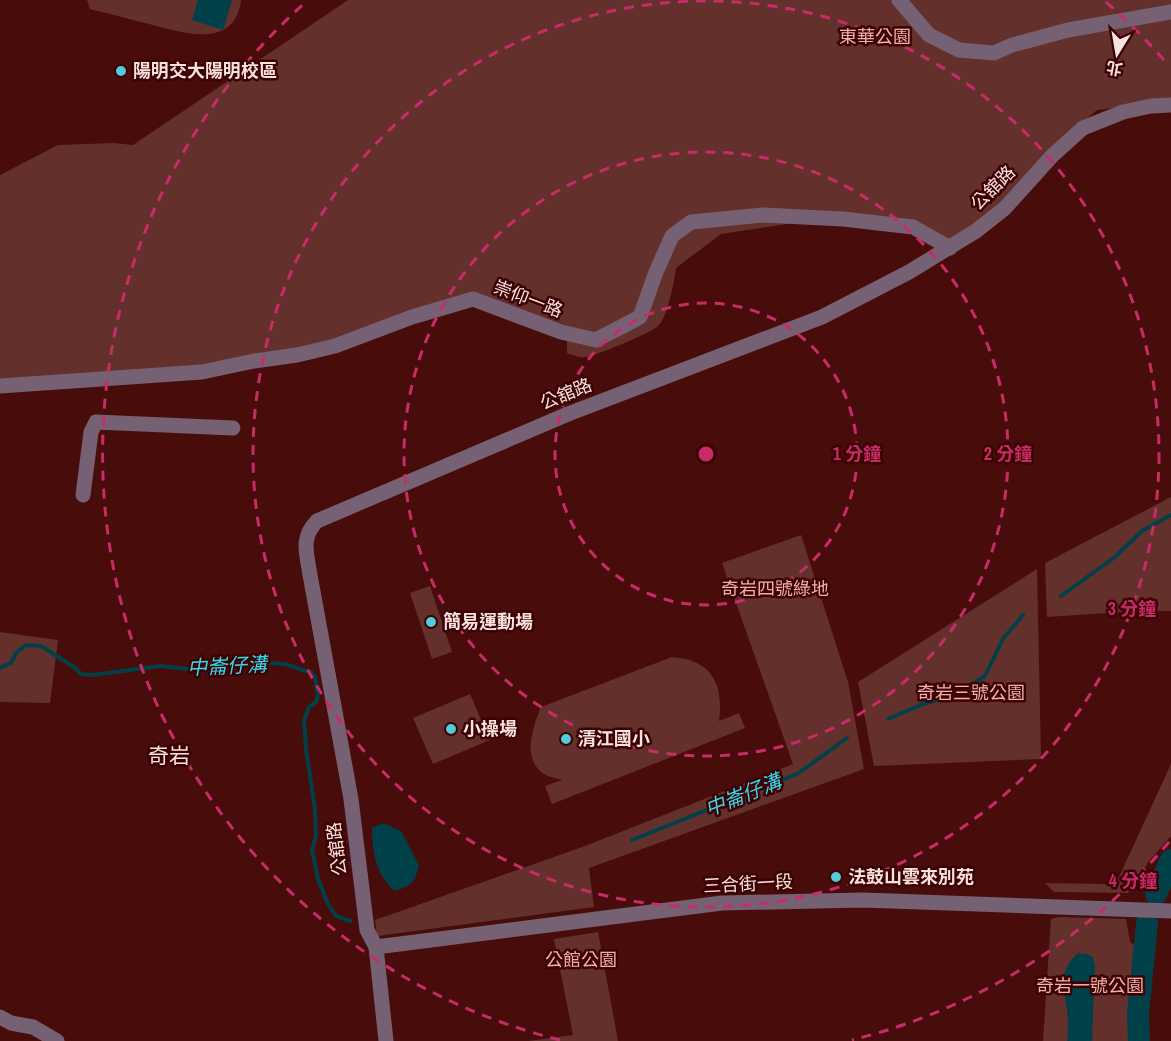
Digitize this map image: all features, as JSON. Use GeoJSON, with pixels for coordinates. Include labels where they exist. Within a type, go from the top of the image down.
{"type":"FeatureCollection","features":[{"type":"Feature","properties":{"kind":"street"},"geometry":{"type":"LineString","coordinates":[[899,0],[929,35],[959,50],[994,53],[1012,45],[1068,30],[1171,12]]}},
{"type":"Feature","properties":{"kind":"street","name":"公舘路"},"geometry":{"type":"LineString","coordinates":[[386,1041],[376,947],[366,924],[351,799],[310,575],[305,541],[309,529],[317,521],[568,414],[813,321],[909,272],[976,231],[1005,208],[1052,156],[1083,128],[1123,112],[1151,106],[1171,105]]}},
{"type":"Feature","properties":{"kind":"street","name":"崇仰一路"},"geometry":{"type":"LineString","coordinates":[[0,386],[202,372],[297,355],[334,346],[412,317],[473,299],[561,332],[596,340],[640,317],[672,236],[692,222],[763,215],[843,219],[913,227],[950,248]]}},
{"type":"Feature","properties":{"kind":"street"},"geometry":{"type":"LineString","coordinates":[[83,495],[91,432],[96,422],[233,428]]}},
{"type":"Feature","properties":{"kind":"street","name":"三合街一段"},"geometry":{"type":"LineString","coordinates":[[376,947],[722,903],[862,900],[1169,911]]}},
{"type":"Feature","properties":{"kind":"street"},"geometry":{"type":"LineString","coordinates":[[0,1017],[11,1023],[33,1027],[57,1041]]}},
{"type":"Feature","properties":{"kind":"green space"},"geometry":{"type":"Polygon","coordinates":[[[87,0],[241,1],[236,17],[228,27],[204,34],[176,31],[90,9],[87,0]]]}},
{"type":"Feature","properties":{"kind":"green space","name":"東華公園"},"geometry":{"type":"Polygon","coordinates":[[[348,0],[1171,0],[1171,101],[1097,110],[1046,153],[999,206],[955,239],[936,244],[915,230],[794,223],[721,234],[676,268],[668,307],[658,326],[634,339],[591,356],[580,357],[567,353],[567,337],[478,302],[372,332],[360,343],[313,359],[109,378],[0,384],[0,175],[58,145],[114,143],[133,145],[348,0]]]}},
{"type":"Feature","properties":{"kind":"green space"},"geometry":{"type":"Polygon","coordinates":[[[1171,497],[1171,611],[1047,617],[1045,563],[1171,497]]]}},
{"type":"Feature","properties":{"kind":"green space","name":"奇岩四號綠地"},"geometry":{"type":"Polygon","coordinates":[[[801,535],[848,682],[864,769],[589,868],[594,907],[377,936],[375,920],[585,846],[793,764],[722,563],[801,535]]]}},
{"type":"Feature","properties":{"kind":"green space","name":"奇岩三號公園"},"geometry":{"type":"Polygon","coordinates":[[[1037,569],[1041,759],[874,766],[858,682],[1037,569]]]}},
{"type":"Feature","properties":{"kind":"green space","name":"簡易運動場"},"geometry":{"type":"Polygon","coordinates":[[[430,586],[452,652],[432,659],[410,593],[430,586]]]}},
{"type":"Feature","properties":{"kind":"green space"},"geometry":{"type":"Polygon","coordinates":[[[0,632],[58,640],[50,703],[0,702],[0,632]]]}},
{"type":"Feature","properties":{"kind":"green space"},"geometry":{"type":"Polygon","coordinates":[[[672,657],[686,659],[706,669],[717,685],[719,721],[739,713],[745,728],[552,804],[545,786],[562,780],[546,775],[537,768],[531,751],[532,733],[541,707],[672,657]]]}},
{"type":"Feature","properties":{"kind":"green space","name":"小操場"},"geometry":{"type":"Polygon","coordinates":[[[470,694],[490,740],[433,764],[413,718],[470,694]]]}},
{"type":"Feature","properties":{"kind":"green space"},"geometry":{"type":"Polygon","coordinates":[[[1171,764],[1171,836],[1149,861],[1128,893],[1054,892],[1045,883],[1106,884],[1119,877],[1171,764]]]}},
{"type":"Feature","properties":{"kind":"green space","name":"奇岩一號公園"},"geometry":{"type":"Polygon","coordinates":[[[1058,917],[1126,919],[1130,942],[1136,947],[1132,1041],[1043,1041],[1051,919],[1058,917]]]}},
{"type":"Feature","properties":{"kind":"green space","name":"公館公園"},"geometry":{"type":"Polygon","coordinates":[[[598,932],[618,1041],[528,1041],[573,1035],[554,939],[598,932]]]}},
{"type":"Feature","properties":{"kind":"water"},"geometry":{"type":"Polygon","coordinates":[[[198,0],[232,0],[223,30],[192,20],[198,0]]]}},
{"type":"Feature","properties":{"kind":"water"},"geometry":{"type":"Polygon","coordinates":[[[383,823],[401,831],[419,865],[412,882],[394,891],[379,870],[374,854],[372,828],[383,823]]]}},
{"type":"Feature","properties":{"kind":"water"},"geometry":{"type":"Polygon","coordinates":[[[1078,953],[1093,957],[1095,966],[1092,1041],[1067,1041],[1068,1021],[1064,977],[1066,969],[1078,953]]]}},
{"type":"Feature","properties":{"kind":"waterway","name":"中崙仔溝"},"geometry":{"type":"LineString","coordinates":[[1061,596],[1115,557],[1142,531],[1171,515]]}},
{"type":"Feature","properties":{"kind":"waterway","name":"中崙仔溝"},"geometry":{"type":"LineString","coordinates":[[888,719],[923,704],[955,695],[985,676],[1003,639],[1023,615]]}},
{"type":"Feature","properties":{"kind":"waterway","name":"中崙仔溝"},"geometry":{"type":"LineString","coordinates":[[0,668],[11,663],[16,653],[26,645],[41,646],[81,674],[93,675],[160,666],[206,671],[240,661],[285,664],[312,673],[315,677],[318,695],[316,702],[309,707],[304,721],[315,809],[316,836],[312,850],[318,879],[328,904],[336,916],[350,921]]}},
{"type":"Feature","properties":{"kind":"waterway","name":"中崙仔溝"},"geometry":{"type":"LineString","coordinates":[[632,840],[799,773],[847,738]]}},
{"type":"Feature","properties":{"kind":"waterway"},"geometry":{"type":"LineString","coordinates":[[1156,894],[1171,860]]}},
{"type":"Feature","properties":{"kind":"waterway"},"geometry":{"type":"LineString","coordinates":[[1139,1041],[1138,1014],[1147,923]]}},
{"type":"Feature","properties":{"kind":"place","name":"陽明交大陽明校區"},"geometry":{"type":"Point","coordinates":[121,71]}},
{"type":"Feature","properties":{"kind":"place","name":"簡易運動場"},"geometry":{"type":"Point","coordinates":[431,622]}},
{"type":"Feature","properties":{"kind":"place","name":"小操場"},"geometry":{"type":"Point","coordinates":[451,729]}},
{"type":"Feature","properties":{"kind":"place","name":"清江國小"},"geometry":{"type":"Point","coordinates":[566,739]}},
{"type":"Feature","properties":{"kind":"place","name":"法鼓山雲來別苑"},"geometry":{"type":"Point","coordinates":[836,877]}},
{"type":"Feature","properties":{"kind":"district","name":"奇岩"},"geometry":{"type":"Point","coordinates":[169,756]}}]}
